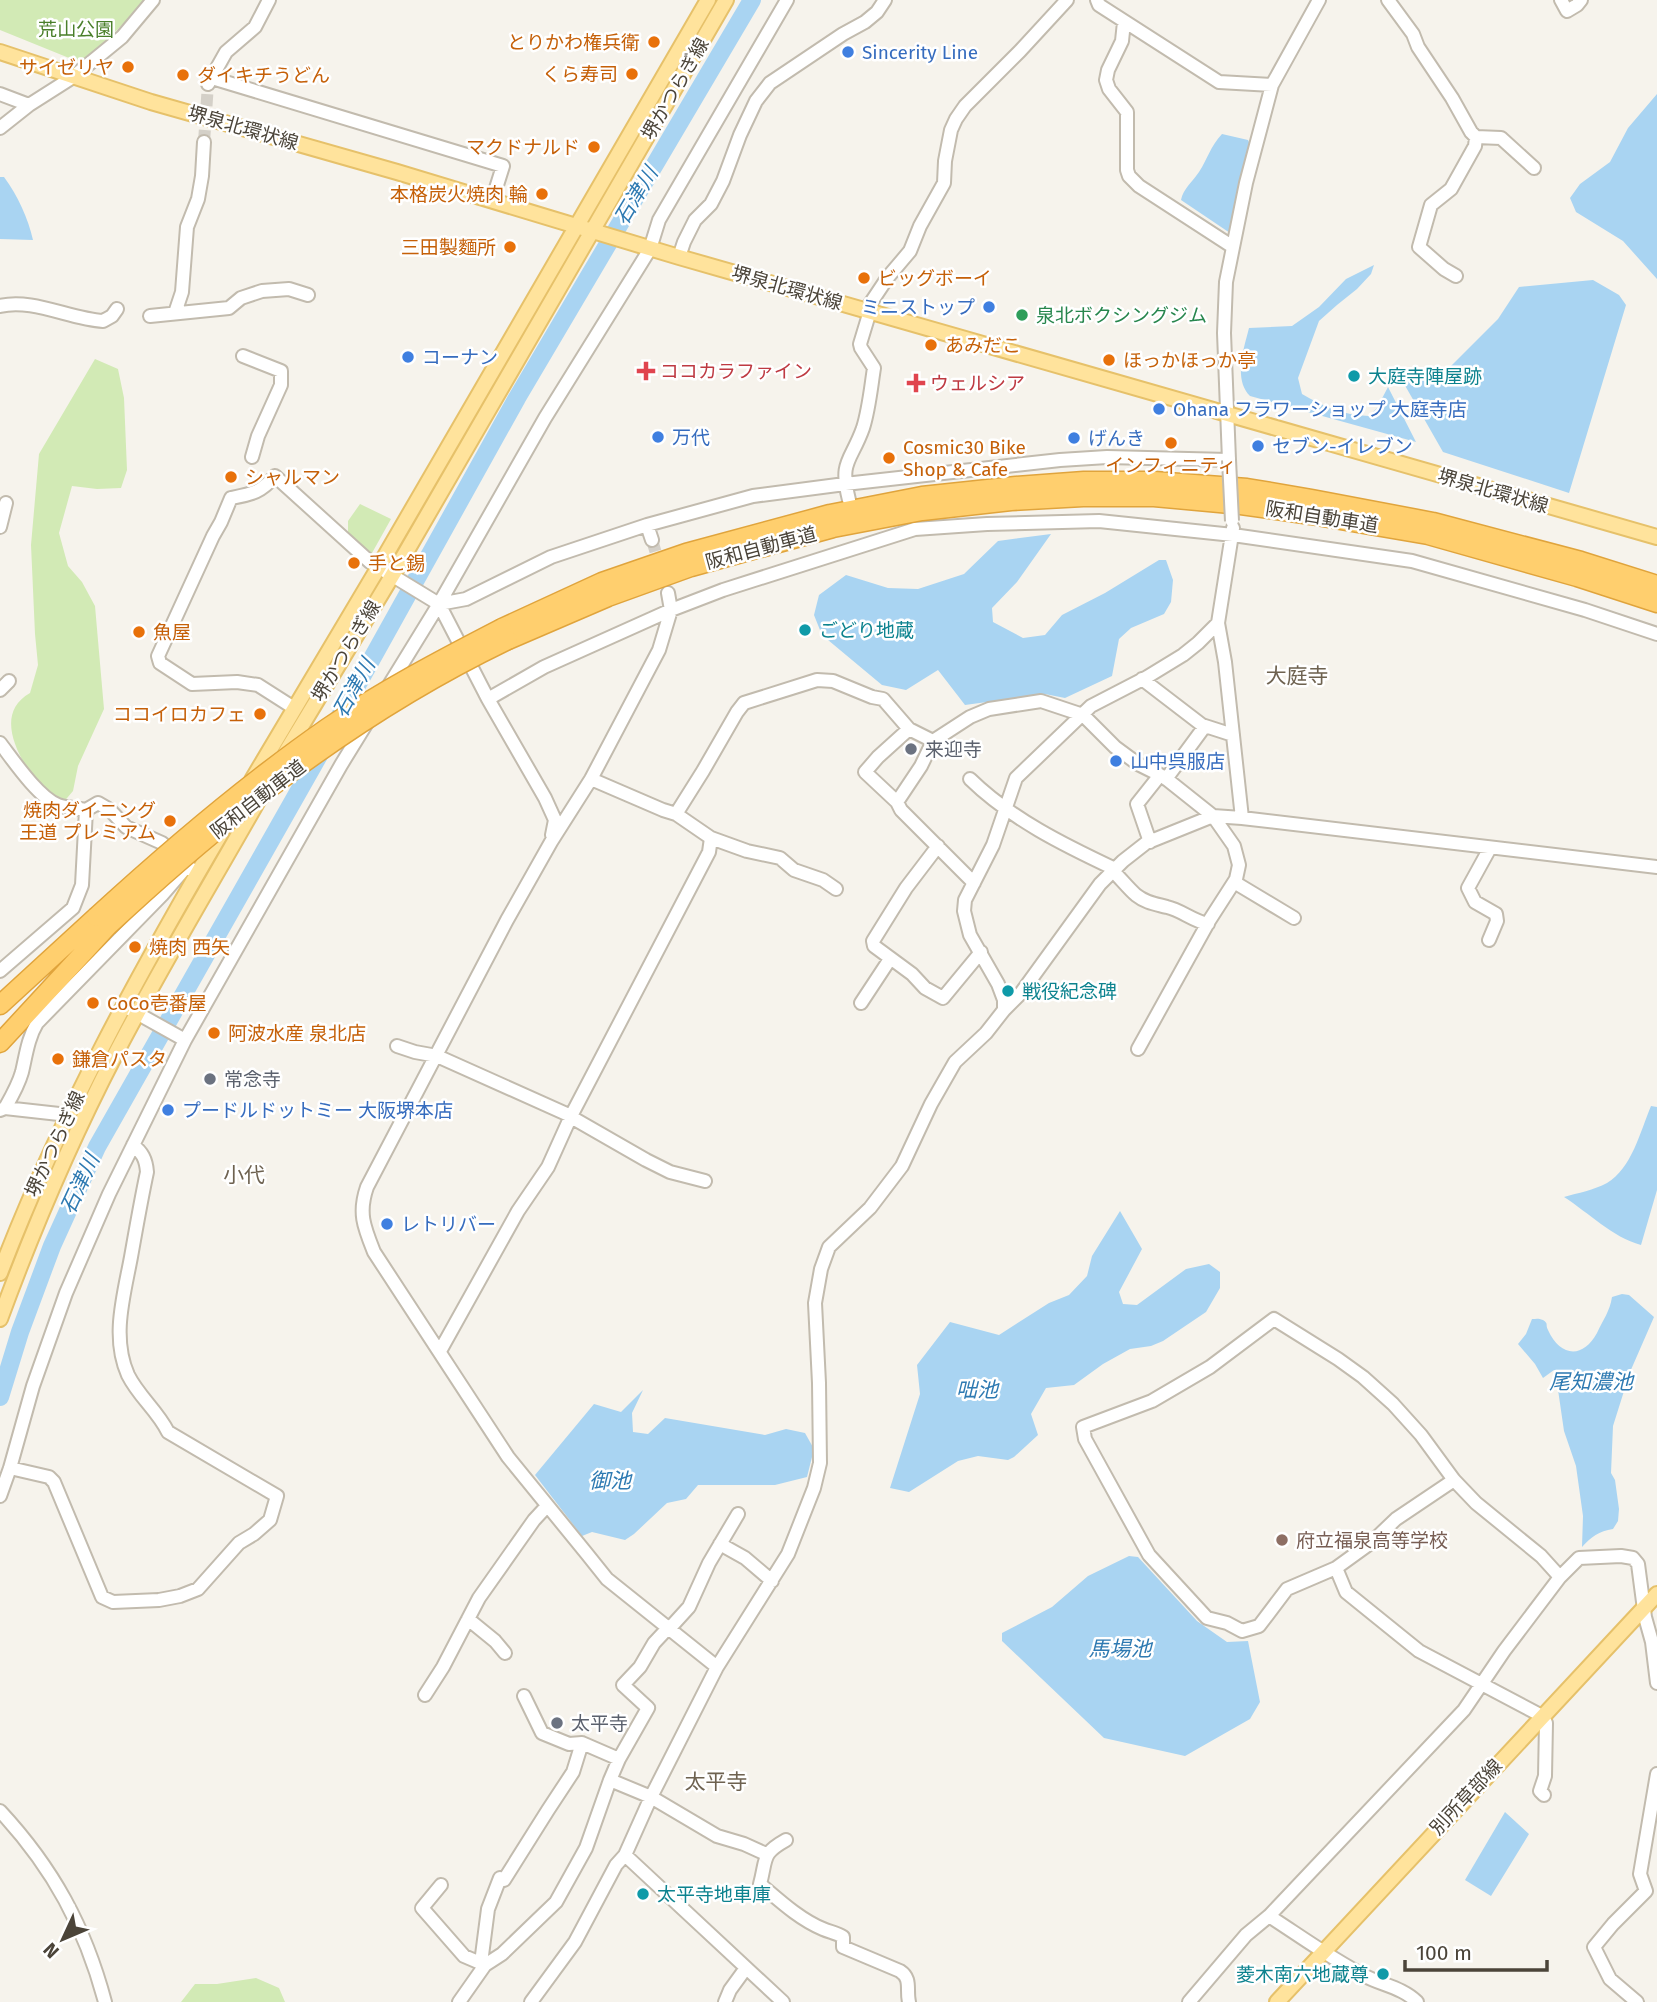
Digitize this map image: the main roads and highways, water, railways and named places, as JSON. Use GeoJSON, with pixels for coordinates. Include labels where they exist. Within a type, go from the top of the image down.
{"type":"FeatureCollection","features":[{"type":"Feature","properties":{"kind":"highway","name":"阪和自動車道"},"geometry":{"type":"LineString","coordinates":[[0,1005],[244,808],[337,737],[467,660],[505,634],[614,578],[686,553],[830,514],[922,496],[1084,481],[1154,481],[1247,488],[1433,522],[1581,561],[1657,585]]}},
{"type":"Feature","properties":{"kind":"highway","name":"阪和自動車道"},"geometry":{"type":"LineString","coordinates":[[505,634],[691,567],[833,528],[922,512],[1012,501],[1083,497],[1154,497],[1241,505],[1428,535],[1577,577],[1657,603]]}},
{"type":"Feature","properties":{"kind":"highway","name":"阪和自動車道"},"geometry":{"type":"LineString","coordinates":[[0,1030],[102,922]]}},
{"type":"Feature","properties":{"kind":"highway"},"geometry":{"type":"LineString","coordinates":[[0,1043],[102,922]]}},
{"type":"Feature","properties":{"kind":"highway"},"geometry":{"type":"LineString","coordinates":[[0,999],[17,989]]}},
{"type":"Feature","properties":{"kind":"main road","name":"堺かつらぎ線"},"geometry":{"type":"LineString","coordinates":[[0,1319],[34,1230],[115,1055],[143,1017],[306,717],[397,578],[599,234],[726,0]]}},
{"type":"Feature","properties":{"kind":"main road","name":"堺かつらぎ線"},"geometry":{"type":"LineString","coordinates":[[0,1273],[19,1223],[68,1115],[192,870],[294,708],[378,567],[704,1]]}},
{"type":"Feature","properties":{"kind":"main road","name":"堺泉北環状線"},"geometry":{"type":"LineString","coordinates":[[0,52],[150,102],[599,234],[1657,537]]}},
{"type":"Feature","properties":{"kind":"main road","name":"別所草部線"},"geometry":{"type":"LineString","coordinates":[[1286,1999],[1323,1952],[1657,1594]]}},
{"type":"Feature","properties":{"kind":"water"},"geometry":{"type":"Polygon","coordinates":[[[1657,94],[1657,279],[1623,241],[1576,212],[1570,198],[1580,184],[1610,162],[1628,128],[1657,94]]]}},
{"type":"Feature","properties":{"kind":"water"},"geometry":{"type":"Polygon","coordinates":[[[1222,134],[1248,140],[1251,146],[1230,233],[1181,200],[1222,134]]]}},
{"type":"Feature","properties":{"kind":"water"},"geometry":{"type":"Polygon","coordinates":[[[0,177],[4,177],[18,199],[33,240],[0,239],[0,177]]]}},
{"type":"Feature","properties":{"kind":"water"},"geometry":{"type":"Polygon","coordinates":[[[1374,265],[1371,274],[1357,289],[1319,321],[1298,378],[1302,394],[1318,403],[1334,410],[1369,416],[1377,408],[1388,387],[1416,442],[1250,396],[1242,381],[1241,363],[1249,328],[1292,326],[1319,307],[1346,279],[1374,265]]]}},
{"type":"Feature","properties":{"kind":"water"},"geometry":{"type":"Polygon","coordinates":[[[1593,280],[1619,295],[1626,305],[1569,493],[1443,452],[1399,375],[1451,366],[1498,319],[1519,287],[1593,280]]]}},
{"type":"Feature","properties":{"kind":"water"},"geometry":{"type":"Polygon","coordinates":[[[1051,534],[1017,582],[992,608],[993,622],[1023,638],[1045,635],[1062,615],[1159,560],[1166,560],[1173,580],[1171,602],[1164,614],[1131,628],[1119,639],[1112,676],[1065,698],[1045,694],[965,705],[938,670],[906,690],[882,685],[822,635],[814,615],[819,595],[846,575],[888,588],[918,589],[964,574],[998,541],[1051,534]]]}},
{"type":"Feature","properties":{"kind":"water"},"geometry":{"type":"Polygon","coordinates":[[[1651,1106],[1657,1107],[1657,1190],[1641,1245],[1610,1231],[1564,1197],[1597,1188],[1616,1176],[1634,1149],[1651,1106]]]}},
{"type":"Feature","properties":{"kind":"water","name":"咄池"},"geometry":{"type":"Polygon","coordinates":[[[1120,1211],[1142,1249],[1119,1292],[1123,1304],[1137,1305],[1186,1269],[1209,1264],[1220,1272],[1220,1288],[1206,1312],[1163,1341],[1130,1349],[1074,1385],[1046,1388],[1031,1414],[1038,1435],[1014,1457],[1008,1460],[978,1456],[958,1461],[909,1492],[890,1488],[920,1394],[917,1365],[950,1322],[999,1335],[1049,1303],[1069,1295],[1087,1276],[1092,1256],[1120,1211]]]}},
{"type":"Feature","properties":{"kind":"water","name":"尾知濃池"},"geometry":{"type":"Polygon","coordinates":[[[1629,1295],[1654,1317],[1630,1372],[1613,1426],[1611,1473],[1615,1480],[1618,1521],[1613,1529],[1596,1535],[1582,1547],[1583,1516],[1576,1466],[1564,1431],[1557,1373],[1554,1370],[1543,1378],[1518,1344],[1532,1319],[1538,1319],[1546,1322],[1559,1346],[1565,1350],[1579,1351],[1597,1333],[1612,1297],[1629,1295]]]}},
{"type":"Feature","properties":{"kind":"water","name":"御池"},"geometry":{"type":"Polygon","coordinates":[[[643,1390],[632,1413],[633,1432],[648,1434],[665,1418],[765,1435],[786,1429],[805,1433],[814,1449],[807,1477],[775,1485],[698,1485],[686,1499],[667,1503],[625,1540],[592,1532],[582,1536],[535,1475],[594,1404],[621,1412],[643,1390]]]}},
{"type":"Feature","properties":{"kind":"water","name":"馬場池"},"geometry":{"type":"Polygon","coordinates":[[[1129,1556],[1138,1557],[1197,1621],[1227,1642],[1248,1641],[1260,1702],[1250,1719],[1185,1756],[1104,1738],[1002,1641],[1002,1633],[1052,1607],[1088,1576],[1129,1556]]]}},
{"type":"Feature","properties":{"kind":"water"},"geometry":{"type":"Polygon","coordinates":[[[1505,1812],[1529,1834],[1491,1896],[1465,1880],[1505,1812]]]}},
{"type":"Feature","properties":{"kind":"waterway","name":"石津川"},"geometry":{"type":"LineString","coordinates":[[335,725],[517,398],[752,0]]}},
{"type":"Feature","properties":{"kind":"waterway","name":"石津川"},"geometry":{"type":"LineString","coordinates":[[0,1397],[20,1332],[52,1246],[97,1147],[322,750]]}},
{"type":"Feature","properties":{"kind":"tunnel"},"geometry":{"type":"LineString","coordinates":[[204,142],[208,84]]}},
{"type":"Feature","properties":{"kind":"tunnel"},"geometry":{"type":"LineString","coordinates":[[652,540],[661,570]]}},
{"type":"Feature","properties":{"kind":"place","name":"とりかわ権兵衛"},"geometry":{"type":"Point","coordinates":[654,42]}},
{"type":"Feature","properties":{"kind":"place","name":"Sincerity Line"},"geometry":{"type":"Point","coordinates":[848,52]}},
{"type":"Feature","properties":{"kind":"place","name":"サイゼリヤ"},"geometry":{"type":"Point","coordinates":[128,67]}},
{"type":"Feature","properties":{"kind":"place","name":"くら寿司"},"geometry":{"type":"Point","coordinates":[632,74]}},
{"type":"Feature","properties":{"kind":"place","name":"ダイキチうどん"},"geometry":{"type":"Point","coordinates":[183,75]}},
{"type":"Feature","properties":{"kind":"place","name":"マクドナルド"},"geometry":{"type":"Point","coordinates":[594,147]}},
{"type":"Feature","properties":{"kind":"place","name":"本格炭火焼肉 輪"},"geometry":{"type":"Point","coordinates":[542,194]}},
{"type":"Feature","properties":{"kind":"place","name":"三田製麵所"},"geometry":{"type":"Point","coordinates":[510,247]}},
{"type":"Feature","properties":{"kind":"place","name":"ビッグボーイ"},"geometry":{"type":"Point","coordinates":[864,278]}},
{"type":"Feature","properties":{"kind":"place","name":"ミニストップ"},"geometry":{"type":"Point","coordinates":[989,307]}},
{"type":"Feature","properties":{"kind":"place","name":"泉北ボクシングジム"},"geometry":{"type":"Point","coordinates":[1022,315]}},
{"type":"Feature","properties":{"kind":"place","name":"あみだこ"},"geometry":{"type":"Point","coordinates":[931,345]}},
{"type":"Feature","properties":{"kind":"place","name":"コーナン"},"geometry":{"type":"Point","coordinates":[408,357]}},
{"type":"Feature","properties":{"kind":"place","name":"ほっかほっか亭"},"geometry":{"type":"Point","coordinates":[1109,360]}},
{"type":"Feature","properties":{"kind":"place","name":"ココカラファイン"},"geometry":{"type":"Point","coordinates":[646,371]}},
{"type":"Feature","properties":{"kind":"place","name":"大庭寺陣屋跡"},"geometry":{"type":"Point","coordinates":[1354,376]}},
{"type":"Feature","properties":{"kind":"place","name":"ウェルシア"},"geometry":{"type":"Point","coordinates":[916,383]}},
{"type":"Feature","properties":{"kind":"place","name":"Ohana フラワーショップ 大庭寺店"},"geometry":{"type":"Point","coordinates":[1159,409]}},
{"type":"Feature","properties":{"kind":"place","name":"万代"},"geometry":{"type":"Point","coordinates":[658,437]}},
{"type":"Feature","properties":{"kind":"place","name":"げんき"},"geometry":{"type":"Point","coordinates":[1074,438]}},
{"type":"Feature","properties":{"kind":"place","name":"インフィニティ"},"geometry":{"type":"Point","coordinates":[1171,443]}},
{"type":"Feature","properties":{"kind":"place","name":"セブン-イレブン"},"geometry":{"type":"Point","coordinates":[1258,446]}},
{"type":"Feature","properties":{"kind":"place","name":"Cosmic30 Bike Shop & Cafe"},"geometry":{"type":"Point","coordinates":[889,458]}},
{"type":"Feature","properties":{"kind":"place","name":"シャルマン"},"geometry":{"type":"Point","coordinates":[231,477]}},
{"type":"Feature","properties":{"kind":"place","name":"手と錫"},"geometry":{"type":"Point","coordinates":[354,563]}},
{"type":"Feature","properties":{"kind":"place","name":"ごどり地蔵"},"geometry":{"type":"Point","coordinates":[805,630]}},
{"type":"Feature","properties":{"kind":"place","name":"魚屋"},"geometry":{"type":"Point","coordinates":[139,632]}},
{"type":"Feature","properties":{"kind":"place","name":"ココイロカフェ"},"geometry":{"type":"Point","coordinates":[260,714]}},
{"type":"Feature","properties":{"kind":"place","name":"来迎寺"},"geometry":{"type":"Point","coordinates":[911,749]}},
{"type":"Feature","properties":{"kind":"place","name":"山中呉服店"},"geometry":{"type":"Point","coordinates":[1116,761]}},
{"type":"Feature","properties":{"kind":"place","name":"焼肉ダイニング 王道 プレミアム"},"geometry":{"type":"Point","coordinates":[170,821]}},
{"type":"Feature","properties":{"kind":"place","name":"焼肉 西矢"},"geometry":{"type":"Point","coordinates":[135,947]}},
{"type":"Feature","properties":{"kind":"place","name":"戦役紀念碑"},"geometry":{"type":"Point","coordinates":[1008,991]}},
{"type":"Feature","properties":{"kind":"place","name":"CoCo壱番屋"},"geometry":{"type":"Point","coordinates":[93,1003]}},
{"type":"Feature","properties":{"kind":"place","name":"阿波水産 泉北店"},"geometry":{"type":"Point","coordinates":[214,1033]}},
{"type":"Feature","properties":{"kind":"place","name":"鎌倉パスタ"},"geometry":{"type":"Point","coordinates":[58,1059]}},
{"type":"Feature","properties":{"kind":"place","name":"常念寺"},"geometry":{"type":"Point","coordinates":[210,1079]}},
{"type":"Feature","properties":{"kind":"place","name":"プードルドットミー 大阪堺本店"},"geometry":{"type":"Point","coordinates":[168,1110]}},
{"type":"Feature","properties":{"kind":"place","name":"レトリバー"},"geometry":{"type":"Point","coordinates":[387,1224]}},
{"type":"Feature","properties":{"kind":"place","name":"府立福泉高等学校"},"geometry":{"type":"Point","coordinates":[1282,1540]}},
{"type":"Feature","properties":{"kind":"place","name":"太平寺"},"geometry":{"type":"Point","coordinates":[557,1723]}},
{"type":"Feature","properties":{"kind":"place","name":"太平寺地車庫"},"geometry":{"type":"Point","coordinates":[643,1894]}},
{"type":"Feature","properties":{"kind":"place","name":"菱木南六地蔵尊"},"geometry":{"type":"Point","coordinates":[1383,1974]}},
{"type":"Feature","properties":{"kind":"district","name":"大庭寺"},"geometry":{"type":"Point","coordinates":[1297,676]}},
{"type":"Feature","properties":{"kind":"district","name":"小代"},"geometry":{"type":"Point","coordinates":[244,1175]}},
{"type":"Feature","properties":{"kind":"district","name":"太平寺"},"geometry":{"type":"Point","coordinates":[716,1782]}},
{"type":"Feature","properties":{"kind":"park label","name":"荒山公園"},"geometry":{"type":"Point","coordinates":[76,29]}}]}
